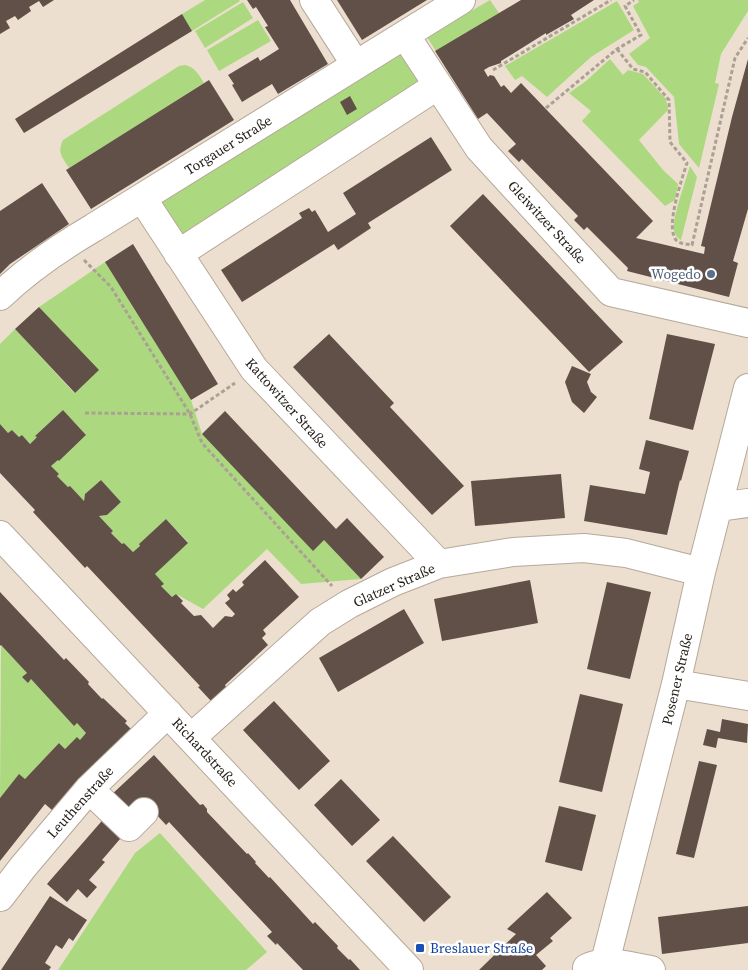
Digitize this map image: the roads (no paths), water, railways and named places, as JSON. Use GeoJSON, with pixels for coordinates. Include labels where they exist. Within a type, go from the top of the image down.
{"type":"FeatureCollection","features":[{"type":"Feature","properties":{"kind":"street"},"geometry":{"type":"LineString","coordinates":[[314,0],[356,65]]}},
{"type":"Feature","properties":{"kind":"street","name":"Torgauer Straße"},"geometry":{"type":"LineString","coordinates":[[0,296],[35,266],[67,243],[461,0]]}},
{"type":"Feature","properties":{"kind":"street","name":"Gleiwitzer Straße"},"geometry":{"type":"LineString","coordinates":[[405,35],[479,148],[611,292],[748,323]]}},
{"type":"Feature","properties":{"kind":"street"},"geometry":{"type":"LineString","coordinates":[[178,254],[437,86]]}},
{"type":"Feature","properties":{"kind":"street","name":"Kattowitzer Straße"},"geometry":{"type":"LineString","coordinates":[[142,198],[254,369],[439,564]]}},
{"type":"Feature","properties":{"kind":"street","name":"Posener Straße"},"geometry":{"type":"LineString","coordinates":[[597,968],[676,684],[701,572],[748,388]]}},
{"type":"Feature","properties":{"kind":"street"},"geometry":{"type":"LineString","coordinates":[[718,507],[748,503]]}},
{"type":"Feature","properties":{"kind":"street","name":"Richardstraße"},"geometry":{"type":"LineString","coordinates":[[0,535],[409,970]]}},
{"type":"Feature","properties":{"kind":"street","name":"Glatzer Straße"},"geometry":{"type":"LineString","coordinates":[[192,738],[320,622],[349,604],[393,582],[439,564],[513,552],[584,548],[626,553],[701,572]]}},
{"type":"Feature","properties":{"kind":"street"},"geometry":{"type":"LineString","coordinates":[[676,684],[748,696]]}},
{"type":"Feature","properties":{"kind":"street","name":"Leuthenstraße"},"geometry":{"type":"LineString","coordinates":[[0,897],[89,789],[168,713]]}},
{"type":"Feature","properties":{"kind":"street"},"geometry":{"type":"LineString","coordinates":[[89,789],[129,827],[144,812]]}},
{"type":"Feature","properties":{"kind":"street"},"geometry":{"type":"LineString","coordinates":[[597,968],[651,970]]}},
{"type":"Feature","properties":{"kind":"place","name":"Wogedo"},"geometry":{"type":"Point","coordinates":[711,274]}},
{"type":"Feature","properties":{"kind":"place","name":"Breslauer Straße"},"geometry":{"type":"Point","coordinates":[420,948]}}]}
